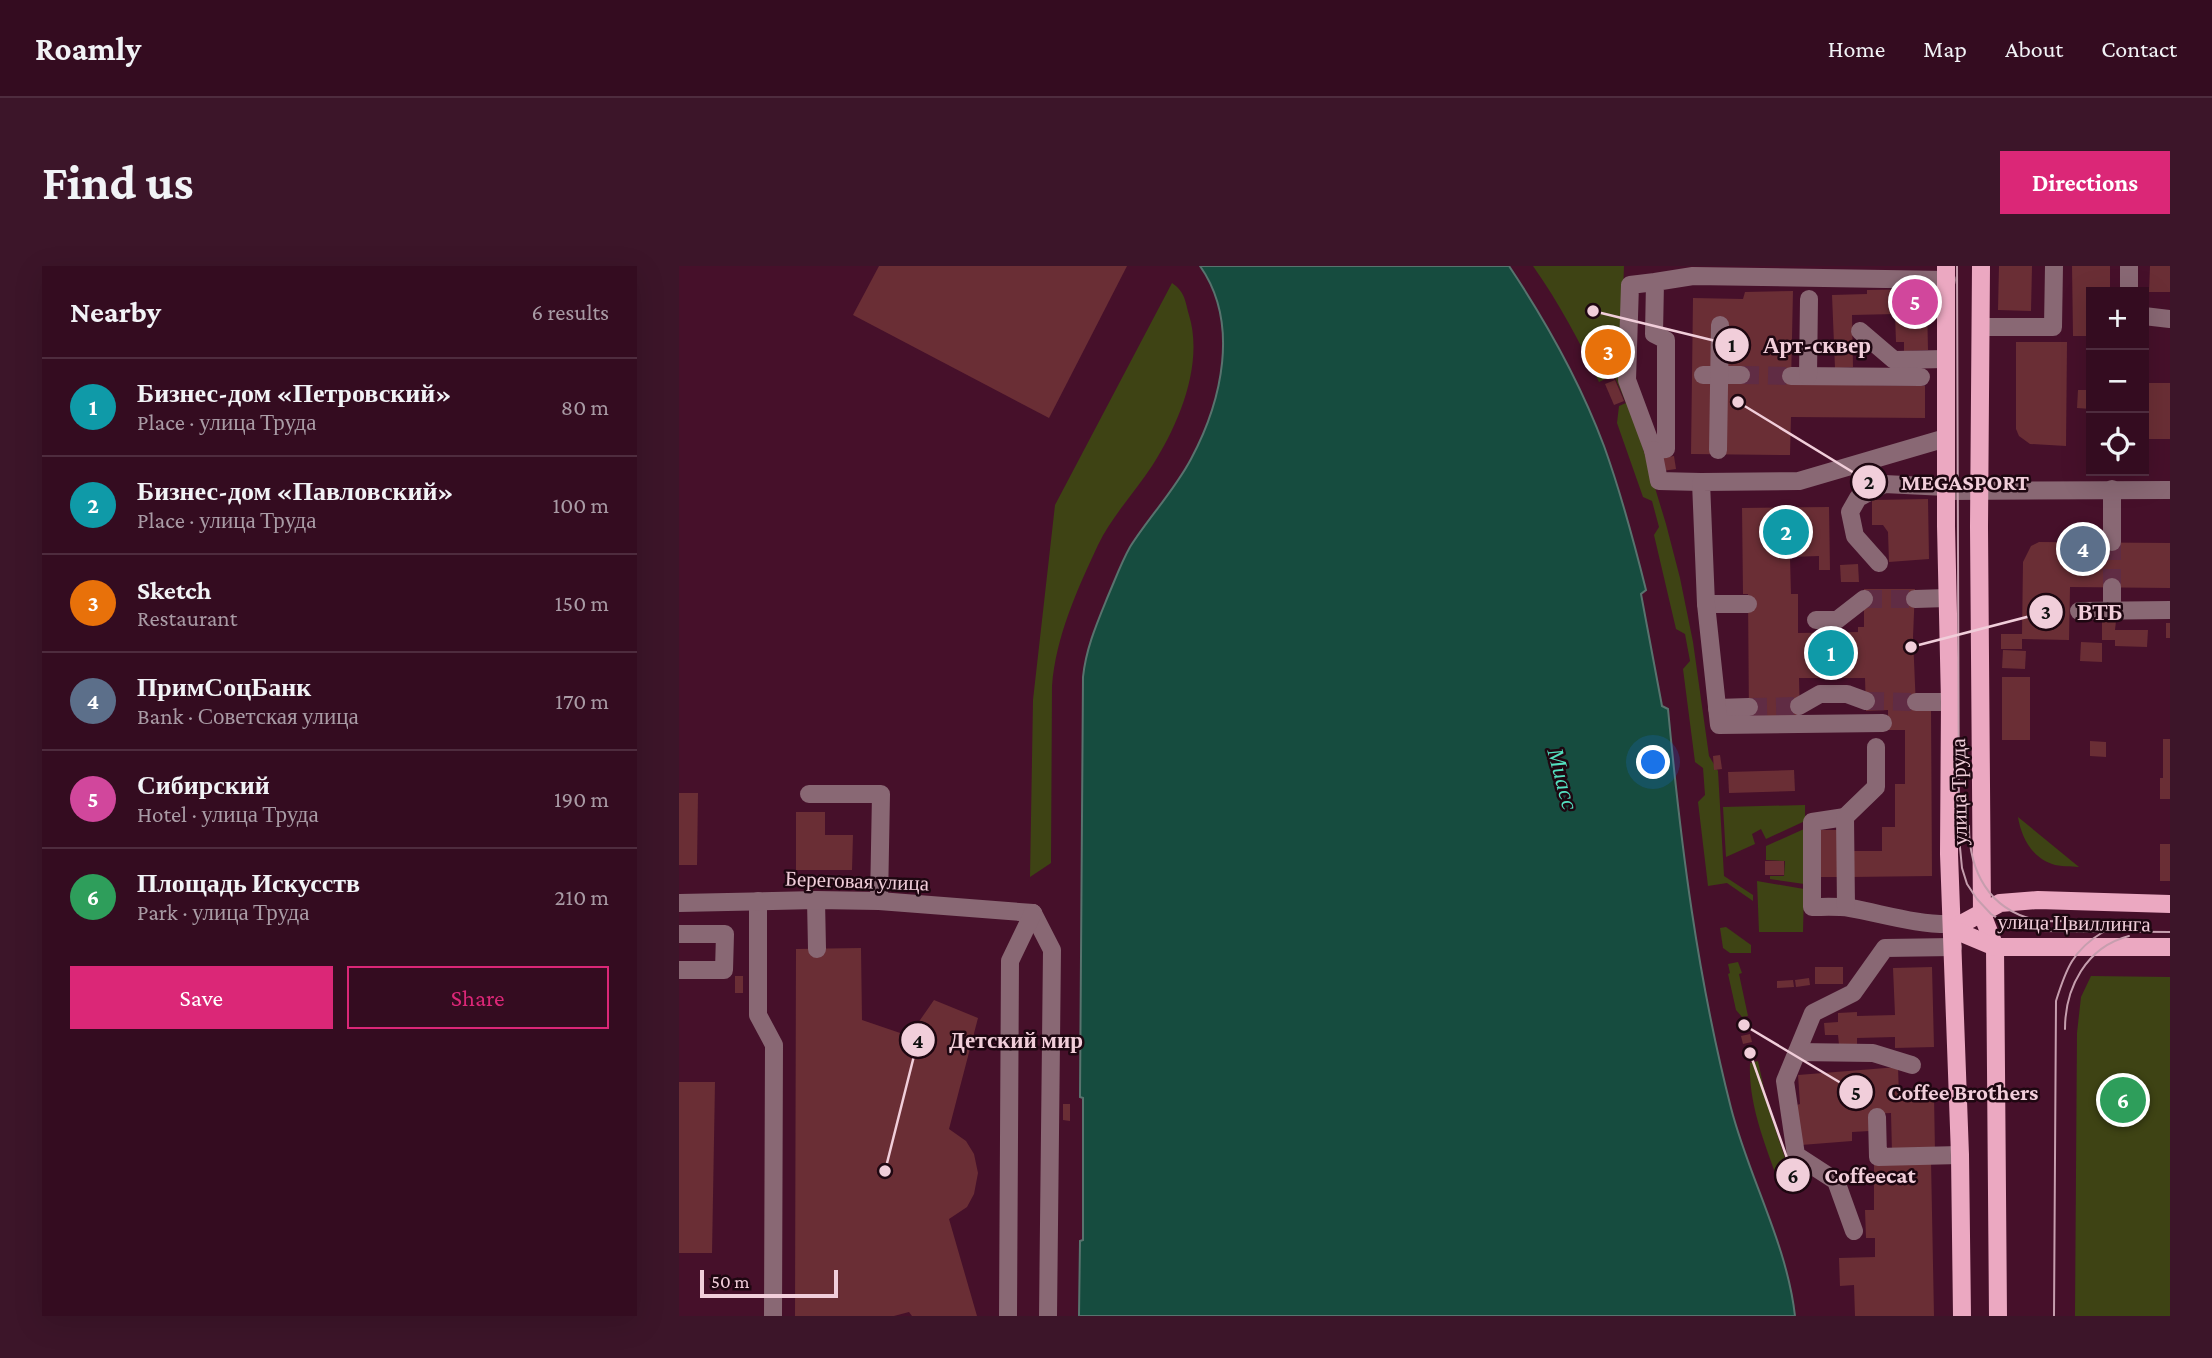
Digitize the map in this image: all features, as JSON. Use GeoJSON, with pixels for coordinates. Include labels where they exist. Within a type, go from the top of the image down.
{"type":"FeatureCollection","features":[{"type":"Feature","properties":{"kind":"main road","name":"улица Труда"},"geometry":{"type":"LineString","coordinates":[[1981,266],[1979,491],[1982,914],[1995,947],[1998,1316]]}},
{"type":"Feature","properties":{"kind":"main road","name":"улица Труда"},"geometry":{"type":"LineString","coordinates":[[1947,273],[1949,854],[1960,1155],[1962,1316]]}},
{"type":"Feature","properties":{"kind":"main road","name":"улица Цвиллинга"},"geometry":{"type":"LineString","coordinates":[[1952,934],[2000,903],[2038,900],[2170,904]]}},
{"type":"Feature","properties":{"kind":"main road","name":"улица Цвиллинга"},"geometry":{"type":"LineString","coordinates":[[1952,934],[1995,947],[2170,947]]}},
{"type":"Feature","properties":{"kind":"street"},"geometry":{"type":"LineString","coordinates":[[1982,327],[2053,327],[2054,266]]}},
{"type":"Feature","properties":{"kind":"street"},"geometry":{"type":"LineString","coordinates":[[2129,266],[2129,287]]}},
{"type":"Feature","properties":{"kind":"street"},"geometry":{"type":"LineString","coordinates":[[1946,438],[1799,481],[1659,481],[1653,450],[1627,380],[1630,285],[1693,276],[1947,273]]}},
{"type":"Feature","properties":{"kind":"street"},"geometry":{"type":"LineString","coordinates":[[1653,450],[1666,449],[1666,340],[1654,334],[1655,282]]}},
{"type":"Feature","properties":{"kind":"street"},"geometry":{"type":"LineString","coordinates":[[1808,299],[1800,376],[1921,377]]}},
{"type":"Feature","properties":{"kind":"street"},"geometry":{"type":"LineString","coordinates":[[2149,316],[2170,318]]}},
{"type":"Feature","properties":{"kind":"street"},"geometry":{"type":"LineString","coordinates":[[1718,450],[1711,375],[1720,325]]}},
{"type":"Feature","properties":{"kind":"street"},"geometry":{"type":"LineString","coordinates":[[1860,331],[1894,360],[1946,359]]}},
{"type":"Feature","properties":{"kind":"street"},"geometry":{"type":"LineString","coordinates":[[1711,375],[1741,375]]}},
{"type":"Feature","properties":{"kind":"street"},"geometry":{"type":"LineString","coordinates":[[1702,482],[1706,604],[1719,725],[1883,723]]}},
{"type":"Feature","properties":{"kind":"street"},"geometry":{"type":"LineString","coordinates":[[1879,563],[1855,536],[1850,512],[1858,498],[1884,484],[1979,491],[2170,490]]}},
{"type":"Feature","properties":{"kind":"street"},"geometry":{"type":"LineString","coordinates":[[2112,489],[2112,542]]}},
{"type":"Feature","properties":{"kind":"street"},"geometry":{"type":"LineString","coordinates":[[2112,587],[2112,611]]}},
{"type":"Feature","properties":{"kind":"street"},"geometry":{"type":"LineString","coordinates":[[1915,599],[1947,598]]}},
{"type":"Feature","properties":{"kind":"street"},"geometry":{"type":"LineString","coordinates":[[1816,620],[1837,620],[1864,599]]}},
{"type":"Feature","properties":{"kind":"street"},"geometry":{"type":"LineString","coordinates":[[1706,604],[1748,604]]}},
{"type":"Feature","properties":{"kind":"street"},"geometry":{"type":"LineString","coordinates":[[2079,611],[2170,610]]}},
{"type":"Feature","properties":{"kind":"street"},"geometry":{"type":"LineString","coordinates":[[1800,706],[1820,694],[1847,694],[1866,701]]}},
{"type":"Feature","properties":{"kind":"street"},"geometry":{"type":"LineString","coordinates":[[1916,702],[1950,702]]}},
{"type":"Feature","properties":{"kind":"street"},"geometry":{"type":"LineString","coordinates":[[1717,708],[1749,707]]}},
{"type":"Feature","properties":{"kind":"street"},"geometry":{"type":"LineString","coordinates":[[1876,747],[1876,786],[1845,817],[1812,822],[1812,907],[1846,907],[1935,925],[1952,934]]}},
{"type":"Feature","properties":{"kind":"street"},"geometry":{"type":"LineString","coordinates":[[810,794],[881,794],[879,901]]}},
{"type":"Feature","properties":{"kind":"street"},"geometry":{"type":"LineString","coordinates":[[1845,817],[1846,907]]}},
{"type":"Feature","properties":{"kind":"street"},"geometry":{"type":"LineString","coordinates":[[816,900],[817,948]]}},
{"type":"Feature","properties":{"kind":"street"},"geometry":{"type":"LineString","coordinates":[[758,901],[758,1015],[774,1045],[773,1316]]}},
{"type":"Feature","properties":{"kind":"street","name":"Береговая улица"},"geometry":{"type":"LineString","coordinates":[[679,903],[879,901],[1033,913]]}},
{"type":"Feature","properties":{"kind":"street"},"geometry":{"type":"LineString","coordinates":[[711,903],[711,933]]}},
{"type":"Feature","properties":{"kind":"street"},"geometry":{"type":"LineString","coordinates":[[1008,1316],[1010,961],[1033,913]]}},
{"type":"Feature","properties":{"kind":"street"},"geometry":{"type":"LineString","coordinates":[[1033,913],[1052,950],[1048,1316]]}},
{"type":"Feature","properties":{"kind":"street"},"geometry":{"type":"LineString","coordinates":[[679,934],[725,934],[724,970],[679,970]]}},
{"type":"Feature","properties":{"kind":"street"},"geometry":{"type":"LineString","coordinates":[[1854,1231],[1836,1181],[1795,1155],[1785,1081],[1813,1013],[1853,993],[1885,948],[1952,934]]}},
{"type":"Feature","properties":{"kind":"street"},"geometry":{"type":"LineString","coordinates":[[1797,1052],[1873,1053],[1912,1065]]}},
{"type":"Feature","properties":{"kind":"street"},"geometry":{"type":"LineString","coordinates":[[1877,1117],[1878,1157],[1960,1155]]}},
{"type":"Feature","properties":{"kind":"shaded area"},"geometry":{"type":"Polygon","coordinates":[[[1533,266],[1624,266],[1620,373],[1680,578],[1693,642],[1709,756],[1718,771],[1724,876],[1753,895],[1753,901],[1727,883],[1708,886],[1698,802],[1705,795],[1703,768],[1695,762],[1683,669],[1690,661],[1685,634],[1676,629],[1654,535],[1659,527],[1652,501],[1643,497],[1617,423],[1619,406],[1626,403],[1614,375],[1599,382],[1569,323],[1533,266]]]}},
{"type":"Feature","properties":{"kind":"shaded area"},"geometry":{"type":"Polygon","coordinates":[[[1172,283],[1184,297],[1189,315],[1193,334],[1191,373],[1180,413],[1171,432],[1098,545],[1063,631],[1052,686],[1051,863],[1030,877],[1033,700],[1055,505],[1172,283]]]}},
{"type":"Feature","properties":{"kind":"shaded area"},"geometry":{"type":"Polygon","coordinates":[[[1805,805],[1805,821],[1766,839],[1761,829],[1752,834],[1755,844],[1726,857],[1723,807],[1805,805]]]}},
{"type":"Feature","properties":{"kind":"shaded area"},"geometry":{"type":"Polygon","coordinates":[[[2018,817],[2079,867],[2055,865],[2038,856],[2025,838],[2018,817]]]}},
{"type":"Feature","properties":{"kind":"shaded area"},"geometry":{"type":"Polygon","coordinates":[[[1804,829],[1804,884],[1770,879],[1770,876],[1784,876],[1785,861],[1766,860],[1766,846],[1804,829]]]}},
{"type":"Feature","properties":{"kind":"shaded area"},"geometry":{"type":"Polygon","coordinates":[[[1757,881],[1804,889],[1803,932],[1759,932],[1757,881]]]}},
{"type":"Feature","properties":{"kind":"shaded area"},"geometry":{"type":"Polygon","coordinates":[[[1726,927],[1751,945],[1751,953],[1730,953],[1723,948],[1720,928],[1726,927]]]}},
{"type":"Feature","properties":{"kind":"shaded area"},"geometry":{"type":"Polygon","coordinates":[[[1738,962],[1748,1016],[1742,1017],[1736,1010],[1728,974],[1728,964],[1738,962]]]}},
{"type":"Feature","properties":{"kind":"shaded area"},"geometry":{"type":"Polygon","coordinates":[[[2091,976],[2170,977],[2170,1316],[2075,1316],[2077,1033],[2081,997],[2091,976]]]}},
{"type":"Feature","properties":{"kind":"shaded area"},"geometry":{"type":"Polygon","coordinates":[[[1758,1061],[1768,1107],[1796,1191],[1781,1189],[1759,1127],[1750,1079],[1750,1063],[1758,1061]]]}},
{"type":"Feature","properties":{"kind":"water","name":"Миасс"},"geometry":{"type":"Polygon","coordinates":[[[1200,266],[1509,266],[1537,309],[1573,376],[1604,446],[1646,590],[1641,594],[1662,706],[1668,709],[1685,860],[1719,1058],[1739,1134],[1784,1263],[1795,1316],[1079,1316],[1080,1241],[1083,1240],[1083,1098],[1080,1097],[1083,677],[1093,636],[1124,559],[1137,536],[1184,471],[1211,412],[1222,362],[1223,337],[1220,312],[1212,288],[1200,266]]]}},
{"type":"Feature","properties":{"kind":"building"},"geometry":{"type":"Polygon","coordinates":[[[879,266],[1127,266],[1049,418],[853,315],[879,266]]]}},
{"type":"Feature","properties":{"kind":"building"},"geometry":{"type":"Polygon","coordinates":[[[1999,266],[2032,266],[2031,311],[1998,310],[1999,266]]]}},
{"type":"Feature","properties":{"kind":"building"},"geometry":{"type":"Polygon","coordinates":[[[2072,266],[2110,266],[2110,287],[2086,287],[2086,336],[2073,336],[2072,266]]]}},
{"type":"Feature","properties":{"kind":"building"},"geometry":{"type":"Polygon","coordinates":[[[2150,266],[2170,266],[2170,292],[2149,292],[2150,266]]]}},
{"type":"Feature","properties":{"kind":"building"},"geometry":{"type":"Polygon","coordinates":[[[1926,289],[1927,297],[1937,297],[1937,304],[1927,304],[1928,350],[1904,351],[1904,342],[1896,342],[1895,314],[1852,315],[1853,367],[1835,368],[1832,295],[1867,294],[1867,290],[1926,289]]]}},
{"type":"Feature","properties":{"kind":"building"},"geometry":{"type":"Polygon","coordinates":[[[1793,291],[1791,384],[1925,386],[1925,418],[1791,417],[1790,455],[1691,454],[1693,298],[1743,299],[1745,292],[1793,291]]]}},
{"type":"Feature","properties":{"kind":"building"},"geometry":{"type":"Polygon","coordinates":[[[1604,342],[1614,342],[1614,365],[1603,365],[1604,342]]]}},
{"type":"Feature","properties":{"kind":"building"},"geometry":{"type":"Polygon","coordinates":[[[2016,342],[2067,342],[2066,446],[2030,444],[2019,436],[2016,429],[2016,342]]]}},
{"type":"Feature","properties":{"kind":"building"},"geometry":{"type":"Polygon","coordinates":[[[1615,380],[1624,401],[1614,405],[1605,384],[1615,380]]]}},
{"type":"Feature","properties":{"kind":"building"},"geometry":{"type":"Polygon","coordinates":[[[2149,383],[2170,383],[2170,439],[2149,439],[2149,383]]]}},
{"type":"Feature","properties":{"kind":"building"},"geometry":{"type":"Polygon","coordinates":[[[2078,390],[2086,390],[2086,409],[2077,408],[2078,390]]]}},
{"type":"Feature","properties":{"kind":"building"},"geometry":{"type":"Polygon","coordinates":[[[1674,456],[1676,469],[1662,471],[1661,458],[1674,456]]]}},
{"type":"Feature","properties":{"kind":"building"},"geometry":{"type":"Polygon","coordinates":[[[1928,499],[1929,559],[1889,562],[1888,532],[1883,525],[1872,525],[1872,500],[1928,499]]]}},
{"type":"Feature","properties":{"kind":"building"},"geometry":{"type":"Polygon","coordinates":[[[1829,507],[1830,570],[1819,570],[1819,556],[1790,557],[1791,594],[1798,594],[1798,633],[1858,632],[1858,627],[1864,627],[1864,589],[1915,589],[1913,637],[1916,708],[1931,707],[1932,876],[1851,877],[1851,851],[1882,851],[1882,827],[1895,827],[1895,784],[1905,784],[1905,730],[1888,730],[1888,710],[1866,711],[1865,678],[1799,678],[1800,719],[1749,720],[1748,594],[1743,594],[1742,508],[1829,507]]]}},
{"type":"Feature","properties":{"kind":"building"},"geometry":{"type":"Polygon","coordinates":[[[2039,542],[2170,543],[2170,588],[2070,587],[2069,640],[2022,639],[2022,649],[2001,649],[2001,634],[2022,634],[2023,562],[2031,546],[2039,542]]]}},
{"type":"Feature","properties":{"kind":"building"},"geometry":{"type":"Polygon","coordinates":[[[1858,564],[1859,582],[1841,582],[1840,565],[1858,564]]]}},
{"type":"Feature","properties":{"kind":"building"},"geometry":{"type":"Polygon","coordinates":[[[2102,621],[2116,621],[2115,630],[2148,630],[2147,647],[2115,646],[2115,640],[2102,640],[2102,621]]]}},
{"type":"Feature","properties":{"kind":"building"},"geometry":{"type":"Polygon","coordinates":[[[2166,623],[2170,623],[2170,638],[2166,638],[2166,623]]]}},
{"type":"Feature","properties":{"kind":"building"},"geometry":{"type":"Polygon","coordinates":[[[2081,642],[2102,643],[2102,662],[2080,661],[2081,642]]]}},
{"type":"Feature","properties":{"kind":"building"},"geometry":{"type":"Polygon","coordinates":[[[2003,650],[2026,651],[2025,669],[2002,668],[2003,650]]]}},
{"type":"Feature","properties":{"kind":"building"},"geometry":{"type":"Polygon","coordinates":[[[2002,677],[2030,677],[2030,740],[2002,740],[2002,677]]]}},
{"type":"Feature","properties":{"kind":"building"},"geometry":{"type":"Polygon","coordinates":[[[2163,739],[2170,739],[2170,799],[2160,799],[2163,739]]]}},
{"type":"Feature","properties":{"kind":"building"},"geometry":{"type":"Polygon","coordinates":[[[2090,741],[2106,742],[2106,757],[2090,756],[2090,741]]]}},
{"type":"Feature","properties":{"kind":"building"},"geometry":{"type":"Polygon","coordinates":[[[1720,755],[1722,769],[1714,770],[1713,756],[1720,755]]]}},
{"type":"Feature","properties":{"kind":"building"},"geometry":{"type":"Polygon","coordinates":[[[1794,770],[1795,791],[1729,793],[1728,772],[1794,770]]]}},
{"type":"Feature","properties":{"kind":"building"},"geometry":{"type":"Polygon","coordinates":[[[679,793],[698,793],[697,865],[679,865],[679,793]]]}},
{"type":"Feature","properties":{"kind":"building"},"geometry":{"type":"Polygon","coordinates":[[[796,812],[825,812],[825,835],[853,835],[852,870],[796,870],[796,812]]]}},
{"type":"Feature","properties":{"kind":"building"},"geometry":{"type":"Polygon","coordinates":[[[1817,830],[1839,830],[1840,877],[1818,877],[1817,830]]]}},
{"type":"Feature","properties":{"kind":"building"},"geometry":{"type":"Polygon","coordinates":[[[2160,844],[2170,844],[2170,881],[2160,881],[2160,844]]]}},
{"type":"Feature","properties":{"kind":"building"},"geometry":{"type":"Polygon","coordinates":[[[1765,861],[1784,861],[1784,875],[1765,875],[1765,861]]]}},
{"type":"Feature","properties":{"kind":"building"},"geometry":{"type":"Polygon","coordinates":[[[861,948],[862,1020],[909,1036],[934,1000],[978,1018],[949,1129],[966,1141],[974,1154],[978,1173],[974,1194],[967,1207],[949,1219],[977,1316],[912,1316],[909,1312],[894,1316],[795,1316],[796,949],[861,948]]]}},
{"type":"Feature","properties":{"kind":"building"},"geometry":{"type":"Polygon","coordinates":[[[1815,967],[1843,967],[1843,984],[1815,984],[1815,967]]]}},
{"type":"Feature","properties":{"kind":"building"},"geometry":{"type":"Polygon","coordinates":[[[1932,967],[1934,1047],[1895,1048],[1895,1037],[1857,1038],[1857,1044],[1839,1045],[1838,1035],[1825,1035],[1824,1023],[1838,1022],[1838,1013],[1857,1012],[1857,1016],[1895,1015],[1893,968],[1932,967]]]}},
{"type":"Feature","properties":{"kind":"building"},"geometry":{"type":"Polygon","coordinates":[[[735,976],[743,976],[743,993],[735,993],[735,976]]]}},
{"type":"Feature","properties":{"kind":"building"},"geometry":{"type":"Polygon","coordinates":[[[1809,978],[1810,985],[1796,987],[1795,980],[1809,978]]]}},
{"type":"Feature","properties":{"kind":"building"},"geometry":{"type":"Polygon","coordinates":[[[1793,980],[1794,987],[1777,988],[1777,981],[1793,980]]]}},
{"type":"Feature","properties":{"kind":"building"},"geometry":{"type":"Polygon","coordinates":[[[1747,1020],[1749,1029],[1741,1031],[1739,1022],[1747,1020]]]}},
{"type":"Feature","properties":{"kind":"building"},"geometry":{"type":"Polygon","coordinates":[[[1750,1034],[1752,1042],[1743,1044],[1741,1036],[1750,1034]]]}},
{"type":"Feature","properties":{"kind":"building"},"geometry":{"type":"Polygon","coordinates":[[[1754,1048],[1755,1056],[1747,1058],[1745,1050],[1754,1048]]]}},
{"type":"Feature","properties":{"kind":"building"},"geometry":{"type":"Polygon","coordinates":[[[1898,1067],[1899,1096],[1934,1095],[1935,1152],[1892,1153],[1891,1113],[1869,1114],[1870,1131],[1852,1132],[1852,1141],[1801,1145],[1797,1105],[1800,1104],[1798,1075],[1898,1067]]]}},
{"type":"Feature","properties":{"kind":"building"},"geometry":{"type":"Polygon","coordinates":[[[679,1082],[715,1082],[712,1253],[679,1253],[679,1082]]]}},
{"type":"Feature","properties":{"kind":"building"},"geometry":{"type":"Polygon","coordinates":[[[1063,1104],[1070,1104],[1070,1121],[1063,1120],[1063,1104]]]}},
{"type":"Feature","properties":{"kind":"building"},"geometry":{"type":"Polygon","coordinates":[[[1931,1160],[1934,1316],[1855,1316],[1854,1285],[1840,1286],[1839,1258],[1875,1257],[1875,1238],[1866,1238],[1865,1210],[1874,1210],[1874,1161],[1931,1160]]]}},
{"type":"Feature","properties":{"kind":"tunnel"},"geometry":{"type":"LineString","coordinates":[[1741,375],[1791,376]]}},
{"type":"Feature","properties":{"kind":"tunnel"},"geometry":{"type":"LineString","coordinates":[[2112,542],[2112,587]]}},
{"type":"Feature","properties":{"kind":"tunnel"},"geometry":{"type":"LineString","coordinates":[[1864,599],[1915,599]]}},
{"type":"Feature","properties":{"kind":"tunnel"},"geometry":{"type":"LineString","coordinates":[[1866,701],[1916,702]]}},
{"type":"Feature","properties":{"kind":"tunnel"},"geometry":{"type":"LineString","coordinates":[[1749,707],[1799,706]]}},
{"type":"Feature","properties":{"kind":"tram line"},"geometry":{"type":"LineString","coordinates":[[1957,266],[1959,837],[1962,868],[1967,884],[1991,914],[2018,928],[2039,931],[2170,932]]}},
{"type":"Feature","properties":{"kind":"tram line"},"geometry":{"type":"LineString","coordinates":[[1969,826],[1970,843],[1978,873],[1994,898],[2020,915],[2036,920],[2074,921]]}},
{"type":"Feature","properties":{"kind":"tram line"},"geometry":{"type":"LineString","coordinates":[[2054,1316],[2056,1001],[2072,961],[2084,946],[2103,932]]}},
{"type":"Feature","properties":{"kind":"tram line"},"geometry":{"type":"LineString","coordinates":[[2065,1029],[2069,999],[2081,971],[2101,949],[2129,936]]}},
{"type":"Feature","properties":{"kind":"place","name":"Сибирский"},"geometry":{"type":"Point","coordinates":[1915,302]}},
{"type":"Feature","properties":{"kind":"place","name":"Арт-сквер"},"geometry":{"type":"Point","coordinates":[1593,311]}},
{"type":"Feature","properties":{"kind":"place","name":"Sketch"},"geometry":{"type":"Point","coordinates":[1608,352]}},
{"type":"Feature","properties":{"kind":"place","name":"MEGASPORT"},"geometry":{"type":"Point","coordinates":[1738,402]}},
{"type":"Feature","properties":{"kind":"place","name":"Бизнес-дом «Павловский»"},"geometry":{"type":"Point","coordinates":[1786,532]}},
{"type":"Feature","properties":{"kind":"place","name":"ПримСоцБанк"},"geometry":{"type":"Point","coordinates":[2083,549]}},
{"type":"Feature","properties":{"kind":"place","name":"ВТБ"},"geometry":{"type":"Point","coordinates":[1911,647]}},
{"type":"Feature","properties":{"kind":"place","name":"Бизнес-дом «Петровский»"},"geometry":{"type":"Point","coordinates":[1831,653]}},
{"type":"Feature","properties":{"kind":"place","name":"Coffee Brothers"},"geometry":{"type":"Point","coordinates":[1744,1025]}},
{"type":"Feature","properties":{"kind":"place","name":"Coffeecat"},"geometry":{"type":"Point","coordinates":[1750,1053]}},
{"type":"Feature","properties":{"kind":"place","name":"Площадь Искусств"},"geometry":{"type":"Point","coordinates":[2123,1100]}},
{"type":"Feature","properties":{"kind":"place","name":"Детский мир"},"geometry":{"type":"Point","coordinates":[885,1171]}}]}
